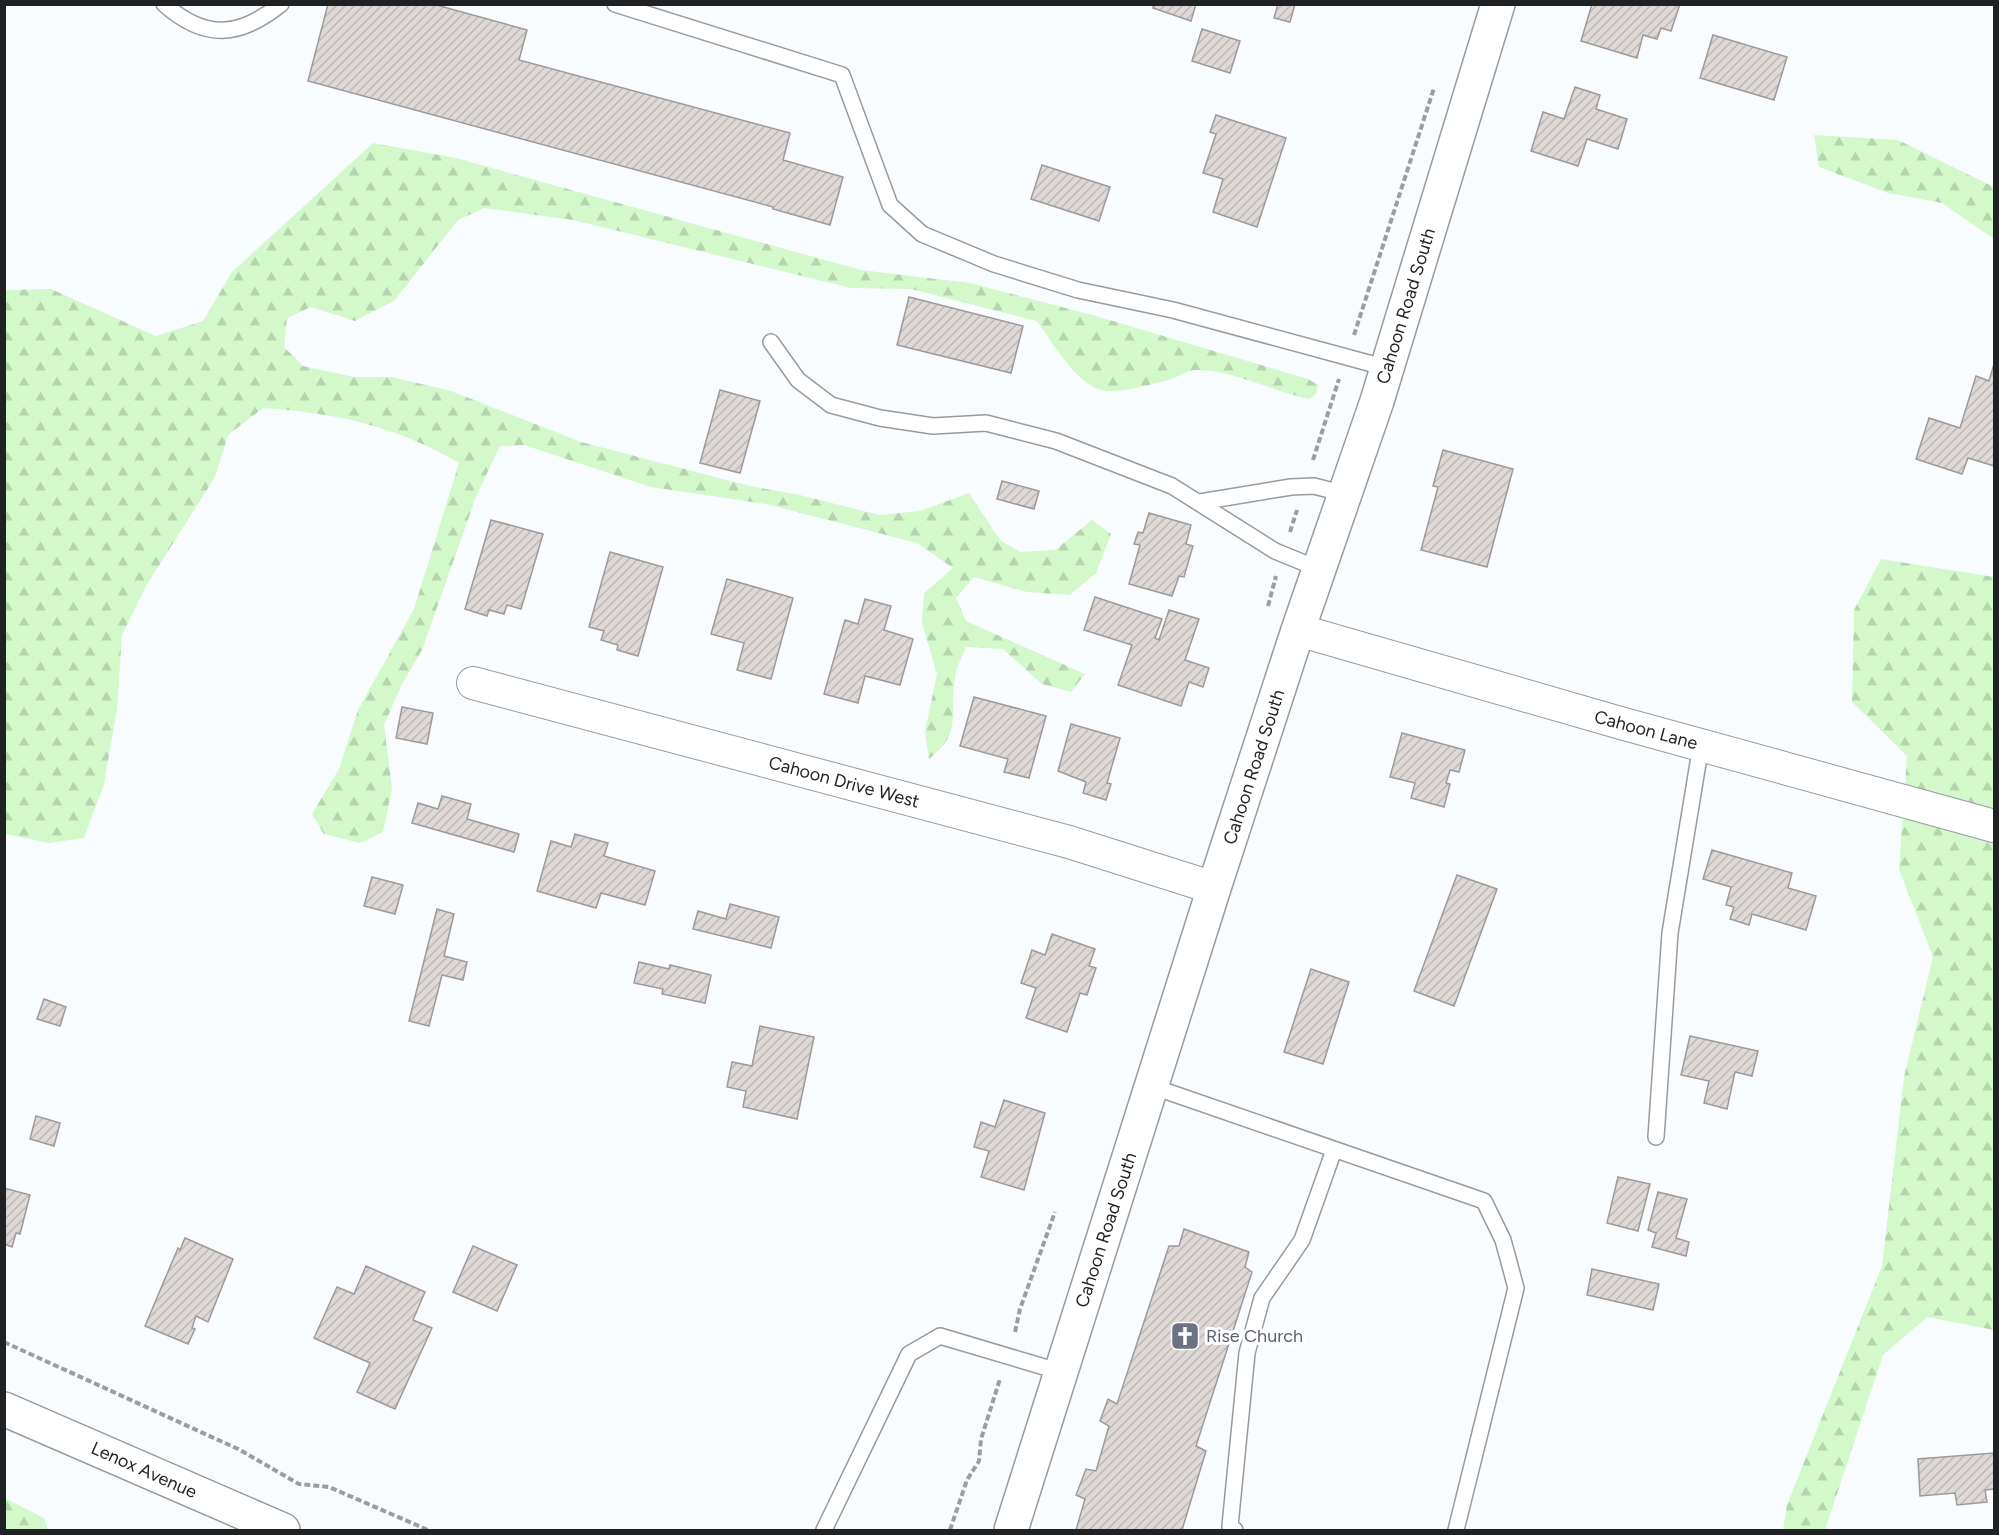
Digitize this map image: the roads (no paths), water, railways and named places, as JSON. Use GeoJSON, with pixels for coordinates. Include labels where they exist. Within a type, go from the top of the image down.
{"type":"FeatureCollection","features":[{"type":"Feature","properties":{"kind":"main road","name":"Cahoon Road South"},"geometry":{"type":"LineString","coordinates":[[1011,1530],[1214,888],[1387,368],[1498,4]]}},
{"type":"Feature","properties":{"kind":"main road","name":"Lenox Avenue"},"geometry":{"type":"LineString","coordinates":[[4,1409],[283,1530]]}},
{"type":"Feature","properties":{"kind":"street","name":"Cahoon Lane"},"geometry":{"type":"LineString","coordinates":[[1298,630],[1995,826]]}},
{"type":"Feature","properties":{"kind":"street","name":"Cahoon Drive West"},"geometry":{"type":"LineString","coordinates":[[473,683],[1069,843],[1214,888]]}},
{"type":"Feature","properties":{"kind":"lane"},"geometry":{"type":"LineString","coordinates":[[164,4],[180,18],[224,32],[257,23],[281,4]]}},
{"type":"Feature","properties":{"kind":"lane"},"geometry":{"type":"LineString","coordinates":[[615,4],[842,75],[890,206],[922,234],[994,264],[1078,290],[1173,310],[1387,368]]}},
{"type":"Feature","properties":{"kind":"lane"},"geometry":{"type":"LineString","coordinates":[[771,342],[798,380],[831,405],[933,426],[986,423],[1026,433],[1172,486],[1283,554],[1319,569]]}},
{"type":"Feature","properties":{"kind":"lane"},"geometry":{"type":"LineString","coordinates":[[1200,502],[1314,486],[1345,494]]}},
{"type":"Feature","properties":{"kind":"lane"},"geometry":{"type":"LineString","coordinates":[[1656,1137],[1670,933],[1701,745]]}},
{"type":"Feature","properties":{"kind":"lane"},"geometry":{"type":"LineString","coordinates":[[1151,1086],[1484,1201],[1503,1240],[1516,1288],[1456,1530]]}},
{"type":"Feature","properties":{"kind":"lane"},"geometry":{"type":"LineString","coordinates":[[1235,1530],[1230,1526],[1247,1353],[1262,1298],[1302,1240],[1334,1150]]}},
{"type":"Feature","properties":{"kind":"lane"},"geometry":{"type":"LineString","coordinates":[[824,1530],[909,1354],[940,1336],[1061,1372]]}},
{"type":"Feature","properties":{"kind":"place","name":"Rise Church"},"geometry":{"type":"Point","coordinates":[1185,1336]}}]}
